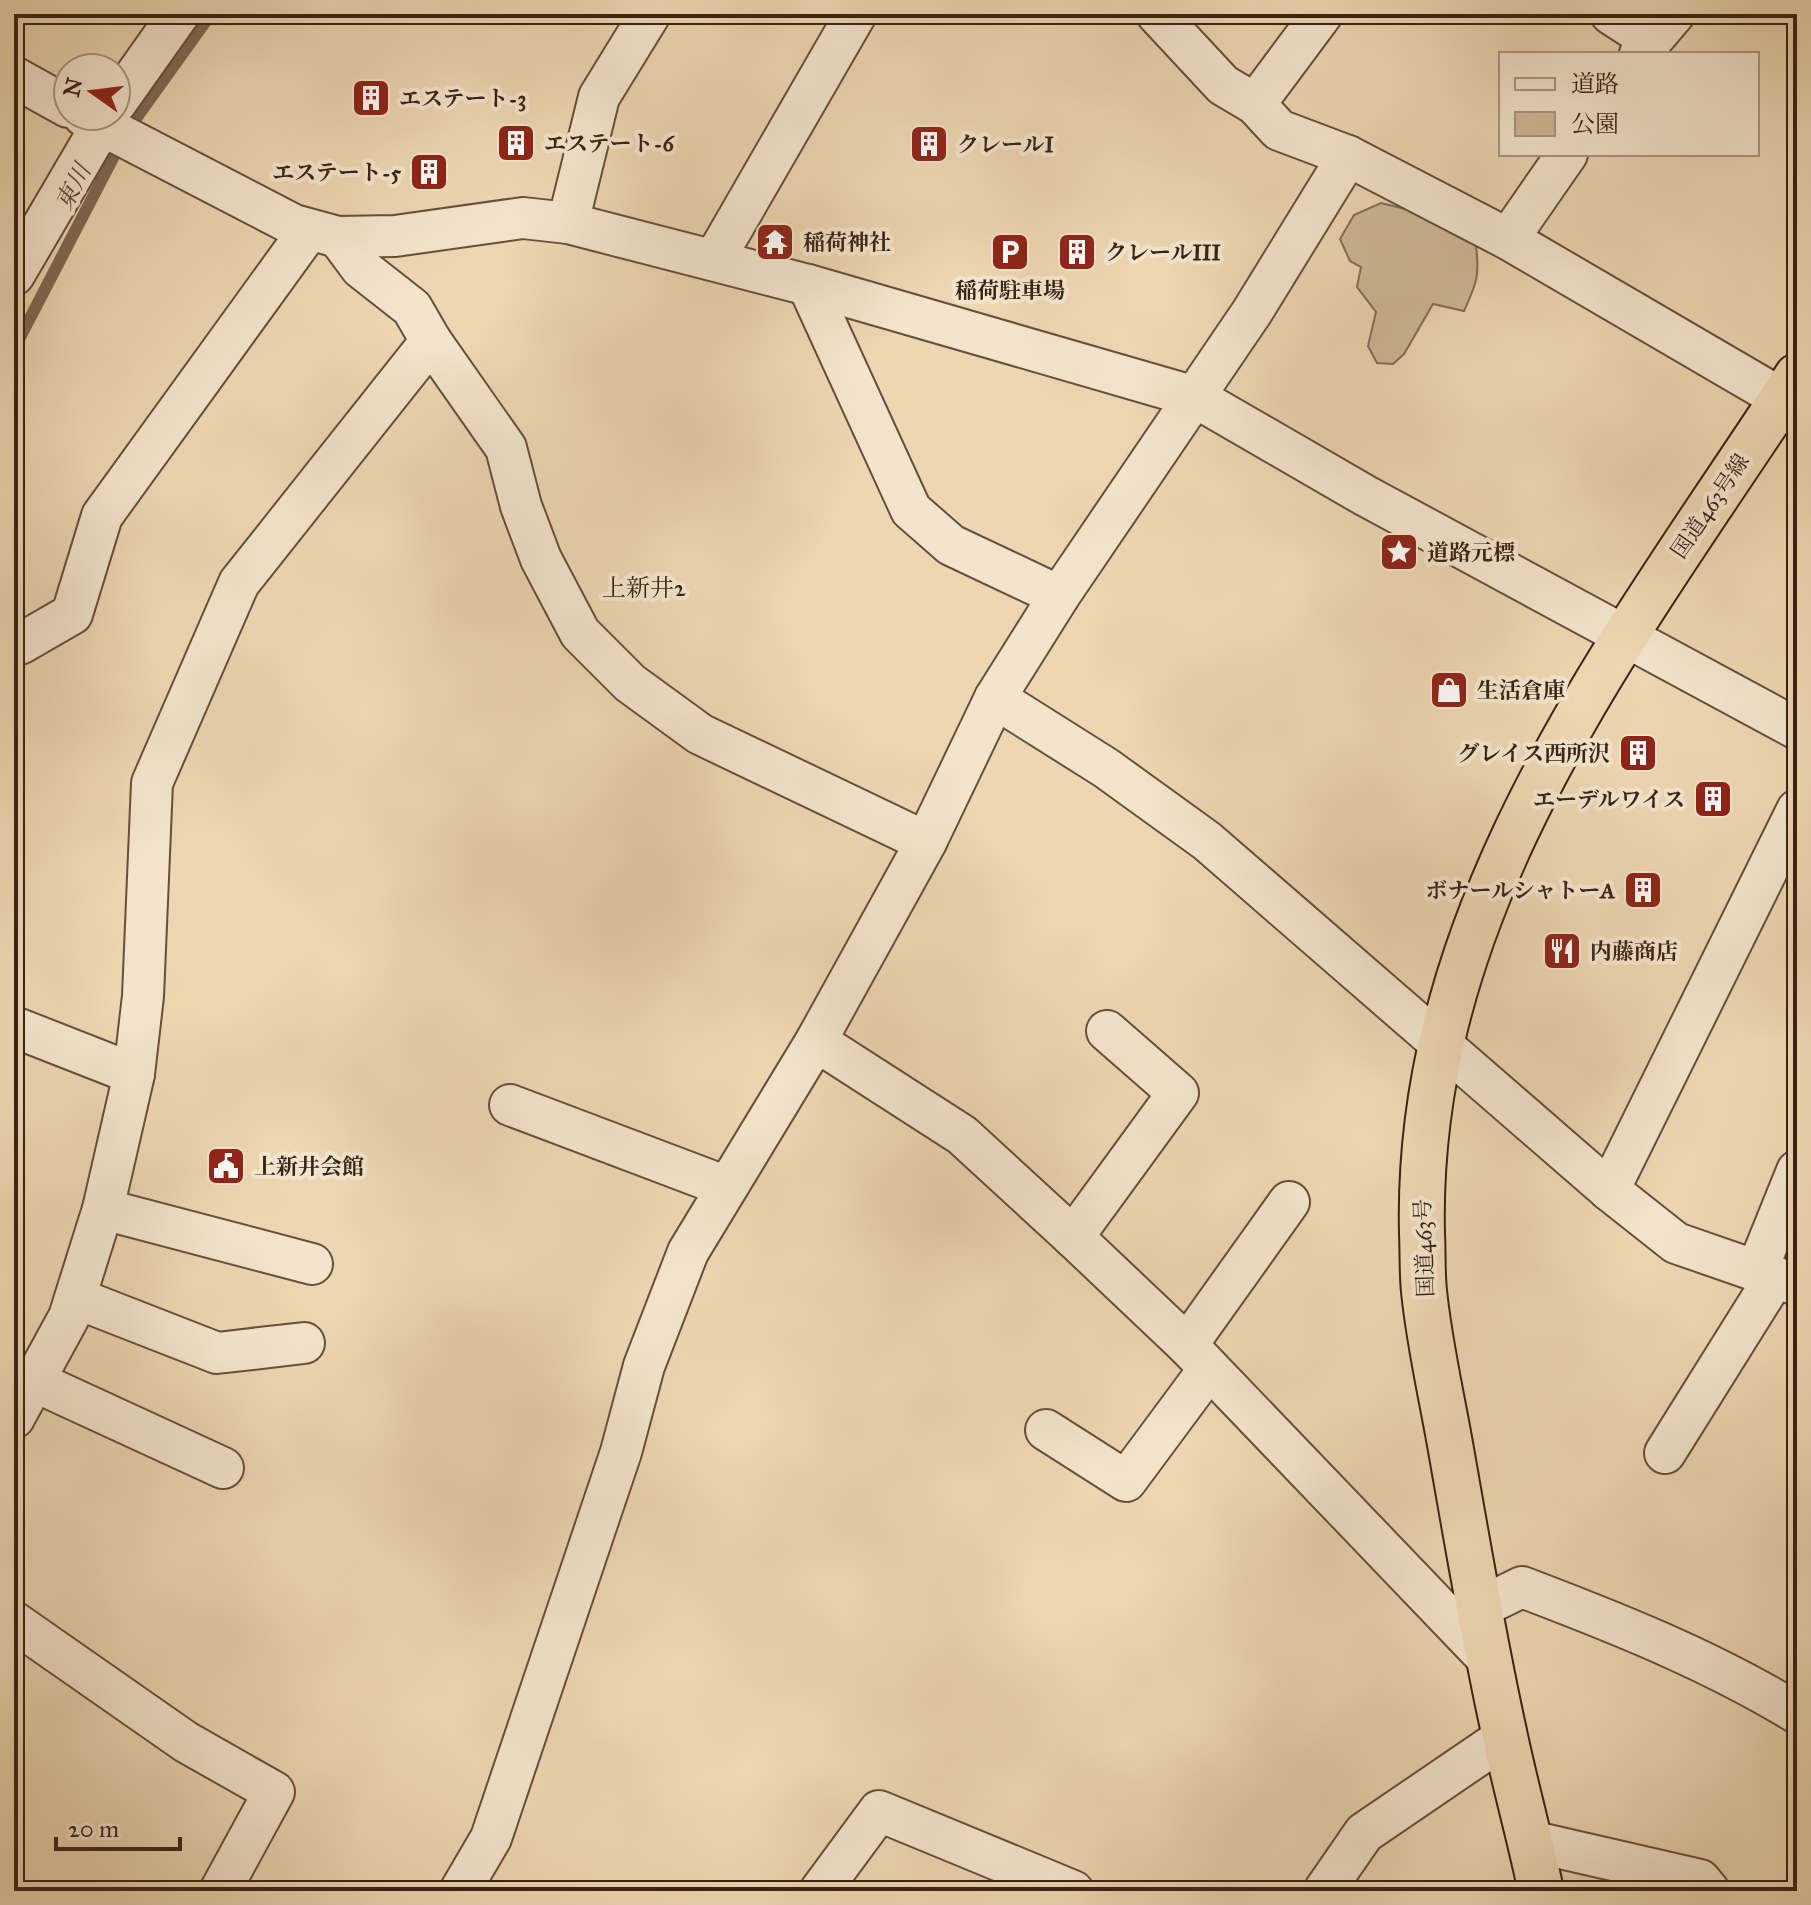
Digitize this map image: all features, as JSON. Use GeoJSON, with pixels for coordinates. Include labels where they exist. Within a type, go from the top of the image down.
{"type":"FeatureCollection","features":[{"type":"Feature","properties":{"kind":"highway","name":"国道463号線"},"geometry":{"type":"LineString","coordinates":[[1624,637],[1789,387]]}},
{"type":"Feature","properties":{"kind":"highway","name":"国道463号"},"geometry":{"type":"LineString","coordinates":[[1541,1891],[1488,1659],[1423,1290],[1421,1205],[1425,1136],[1440,1042],[1473,934],[1504,854],[1547,767],[1624,637]]}},
{"type":"Feature","properties":{"kind":"street"},"geometry":{"type":"LineString","coordinates":[[132,79],[179,14]]}},
{"type":"Feature","properties":{"kind":"street"},"geometry":{"type":"LineString","coordinates":[[568,223],[599,97],[650,14]]}},
{"type":"Feature","properties":{"kind":"street"},"geometry":{"type":"LineString","coordinates":[[714,260],[856,14]]}},
{"type":"Feature","properties":{"kind":"street"},"geometry":{"type":"LineString","coordinates":[[1157,14],[1223,85],[1255,104],[1279,130],[1348,156],[1789,387]]}},
{"type":"Feature","properties":{"kind":"street"},"geometry":{"type":"LineString","coordinates":[[1255,104],[1322,14]]}},
{"type":"Feature","properties":{"kind":"street"},"geometry":{"type":"LineString","coordinates":[[1611,14],[1655,36]]}},
{"type":"Feature","properties":{"kind":"street"},"geometry":{"type":"LineString","coordinates":[[14,77],[52,96]]}},
{"type":"Feature","properties":{"kind":"street"},"geometry":{"type":"LineString","coordinates":[[14,275],[95,132]]}},
{"type":"Feature","properties":{"kind":"street"},"geometry":{"type":"LineString","coordinates":[[124,132],[294,225],[323,234],[395,236],[523,218],[568,223],[808,285],[1195,397],[1366,496],[1797,729]]}},
{"type":"Feature","properties":{"kind":"street"},"geometry":{"type":"LineString","coordinates":[[460,1891],[491,1838],[621,1452],[644,1366],[688,1252],[816,1041],[926,842],[995,698],[1059,596],[1252,312],[1348,156]]}},
{"type":"Feature","properties":{"kind":"street"},"geometry":{"type":"LineString","coordinates":[[1508,239],[1566,156]]}},
{"type":"Feature","properties":{"kind":"street"},"geometry":{"type":"LineString","coordinates":[[323,234],[412,308],[431,341],[506,448],[521,506],[541,559],[580,633],[620,673],[700,734],[926,842]]}},
{"type":"Feature","properties":{"kind":"street"},"geometry":{"type":"LineString","coordinates":[[14,640],[20,644],[72,614],[102,516],[323,234]]}},
{"type":"Feature","properties":{"kind":"street"},"geometry":{"type":"LineString","coordinates":[[808,285],[911,510],[951,545],[1059,596]]}},
{"type":"Feature","properties":{"kind":"street"},"geometry":{"type":"LineString","coordinates":[[14,1418],[69,1317],[76,1298],[103,1209],[134,1074],[143,996],[152,783],[239,583],[431,341]]}},
{"type":"Feature","properties":{"kind":"street"},"geometry":{"type":"LineString","coordinates":[[995,698],[1106,768],[1207,841],[1609,1190],[1676,1243],[1776,1277]]}},
{"type":"Feature","properties":{"kind":"street"},"geometry":{"type":"LineString","coordinates":[[1609,1190],[1797,810]]}},
{"type":"Feature","properties":{"kind":"street"},"geometry":{"type":"LineString","coordinates":[[14,1027],[134,1074]]}},
{"type":"Feature","properties":{"kind":"street"},"geometry":{"type":"LineString","coordinates":[[1073,1237],[1178,1093],[1107,1031]]}},
{"type":"Feature","properties":{"kind":"street"},"geometry":{"type":"LineString","coordinates":[[816,1041],[962,1135],[1073,1237],[1198,1357],[1488,1659]]}},
{"type":"Feature","properties":{"kind":"street"},"geometry":{"type":"LineString","coordinates":[[510,1105],[727,1187]]}},
{"type":"Feature","properties":{"kind":"street"},"geometry":{"type":"LineString","coordinates":[[1665,1453],[1776,1277],[1797,1171]]}},
{"type":"Feature","properties":{"kind":"street"},"geometry":{"type":"LineString","coordinates":[[1046,1430],[1126,1481],[1289,1202]]}},
{"type":"Feature","properties":{"kind":"street"},"geometry":{"type":"LineString","coordinates":[[103,1209],[312,1264]]}},
{"type":"Feature","properties":{"kind":"street"},"geometry":{"type":"LineString","coordinates":[[76,1298],[217,1353],[304,1343]]}},
{"type":"Feature","properties":{"kind":"street"},"geometry":{"type":"LineString","coordinates":[[34,1381],[223,1468]]}},
{"type":"Feature","properties":{"kind":"street"},"geometry":{"type":"LineString","coordinates":[[1479,1608],[1522,1587],[1639,1631],[1748,1683],[1797,1713]]}},
{"type":"Feature","properties":{"kind":"street"},"geometry":{"type":"LineString","coordinates":[[14,1622],[186,1742],[274,1792],[220,1891]]}},
{"type":"Feature","properties":{"kind":"street"},"geometry":{"type":"LineString","coordinates":[[1324,1891],[1364,1833],[1505,1737]]}},
{"type":"Feature","properties":{"kind":"street"},"geometry":{"type":"LineString","coordinates":[[820,1891],[879,1811],[1073,1891]]}},
{"type":"Feature","properties":{"kind":"street"},"geometry":{"type":"LineString","coordinates":[[1530,1841],[1700,1880],[1709,1891]]}},
{"type":"Feature","properties":{"kind":"green space"},"geometry":{"type":"Polygon","coordinates":[[[1381,203],[1422,213],[1476,246],[1478,265],[1472,294],[1464,311],[1433,304],[1404,354],[1393,364],[1377,363],[1368,346],[1376,312],[1357,287],[1361,267],[1350,261],[1340,239],[1354,215],[1381,203]]]}},
{"type":"Feature","properties":{"kind":"waterway","name":"東川"},"geometry":{"type":"LineString","coordinates":[[14,349],[127,131],[211,14]]}},
{"type":"Feature","properties":{"kind":"place","name":"エステート-3"},"geometry":{"type":"Point","coordinates":[371,98]}},
{"type":"Feature","properties":{"kind":"place","name":"エステート-6"},"geometry":{"type":"Point","coordinates":[516,143]}},
{"type":"Feature","properties":{"kind":"place","name":"クレールI"},"geometry":{"type":"Point","coordinates":[929,144]}},
{"type":"Feature","properties":{"kind":"place","name":"エステート-5"},"geometry":{"type":"Point","coordinates":[429,172]}},
{"type":"Feature","properties":{"kind":"place","name":"稲荷神社"},"geometry":{"type":"Point","coordinates":[775,242]}},
{"type":"Feature","properties":{"kind":"place","name":"稲荷駐車場"},"geometry":{"type":"Point","coordinates":[1010,252]}},
{"type":"Feature","properties":{"kind":"place","name":"クレールIII"},"geometry":{"type":"Point","coordinates":[1077,252]}},
{"type":"Feature","properties":{"kind":"place","name":"道路元標"},"geometry":{"type":"Point","coordinates":[1399,552]}},
{"type":"Feature","properties":{"kind":"place","name":"生活倉庫"},"geometry":{"type":"Point","coordinates":[1449,690]}},
{"type":"Feature","properties":{"kind":"place","name":"グレイス西所沢"},"geometry":{"type":"Point","coordinates":[1638,753]}},
{"type":"Feature","properties":{"kind":"place","name":"エーデルワイス"},"geometry":{"type":"Point","coordinates":[1713,799]}},
{"type":"Feature","properties":{"kind":"place","name":"ボナールシャトーA"},"geometry":{"type":"Point","coordinates":[1643,890]}},
{"type":"Feature","properties":{"kind":"place","name":"内藤商店"},"geometry":{"type":"Point","coordinates":[1562,951]}},
{"type":"Feature","properties":{"kind":"place","name":"上新井会館"},"geometry":{"type":"Point","coordinates":[226,1166]}},
{"type":"Feature","properties":{"kind":"district","name":"上新井2"},"geometry":{"type":"Point","coordinates":[644,588]}}]}
